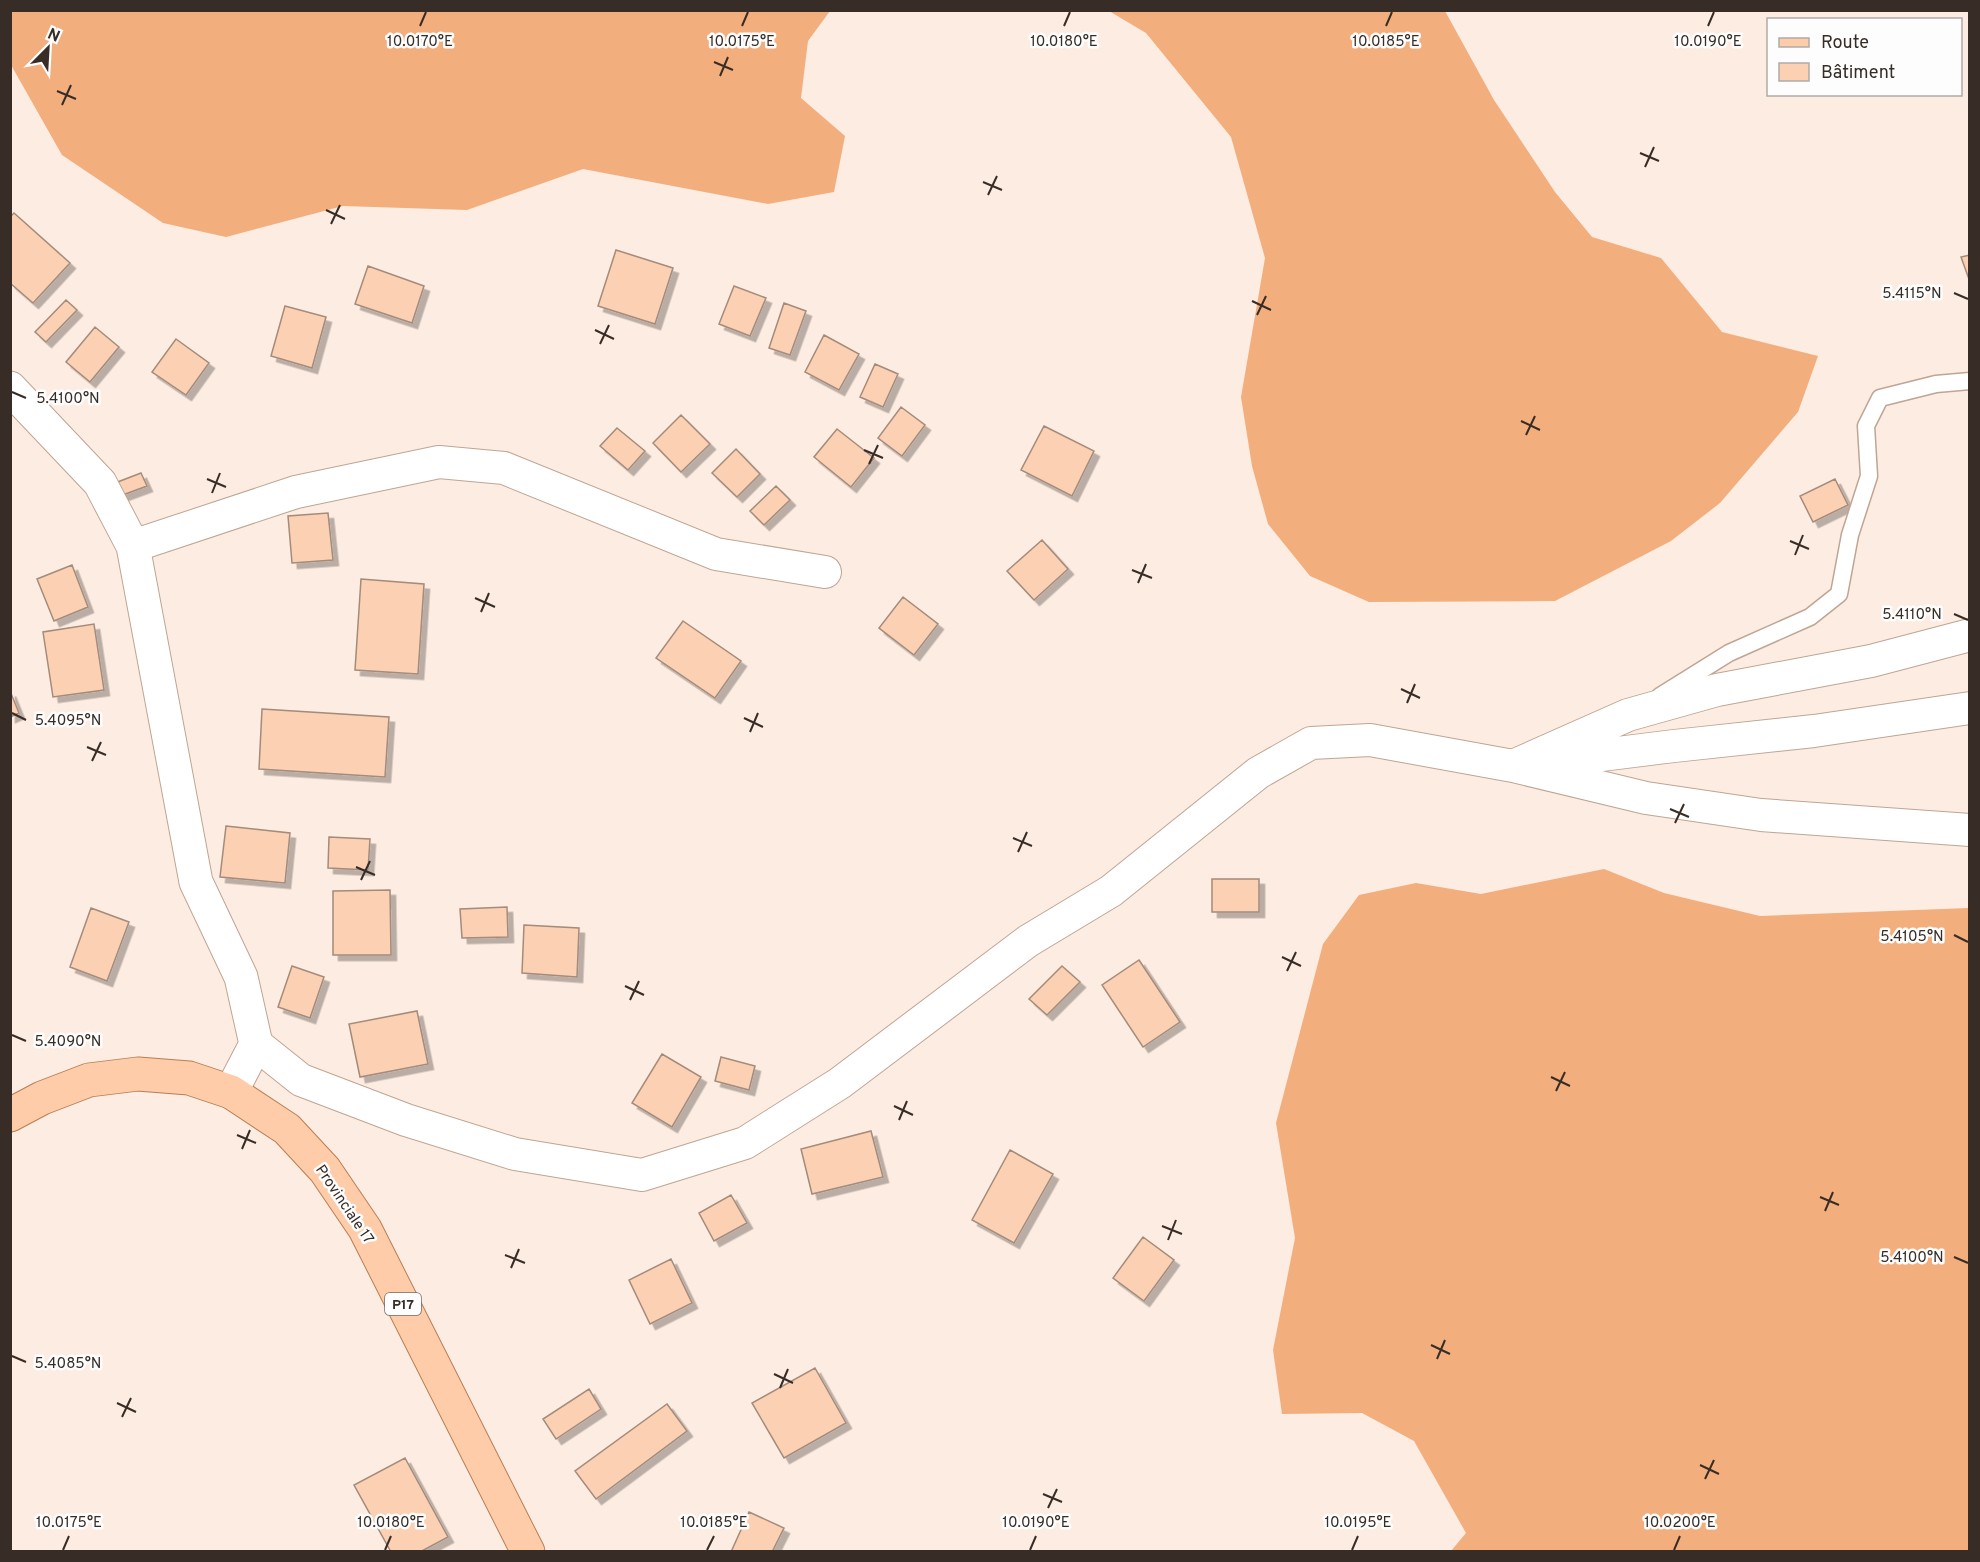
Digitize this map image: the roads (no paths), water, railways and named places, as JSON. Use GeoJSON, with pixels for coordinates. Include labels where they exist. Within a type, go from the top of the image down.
{"type":"FeatureCollection","features":[{"type":"Feature","properties":{"kind":"main road","name":"Provinciale 17"},"geometry":{"type":"LineString","coordinates":[[10,1115],[42,1098],[89,1080],[138,1074],[189,1078],[231,1092],[287,1129],[325,1170],[365,1229],[528,1551]]}},
{"type":"Feature","properties":{"kind":"street"},"geometry":{"type":"LineString","coordinates":[[10,388],[100,483],[133,546],[196,882],[241,977],[256,1044],[301,1080],[406,1120],[515,1154],[642,1175],[745,1143],[840,1083],[1028,941],[1111,891],[1258,773],[1311,743],[1370,740],[1513,766],[1646,798],[1761,815],[1970,830]]}},
{"type":"Feature","properties":{"kind":"street"},"geometry":{"type":"LineString","coordinates":[[133,546],[296,492],[439,462],[504,468],[716,554],[825,572]]}},
{"type":"Feature","properties":{"kind":"street"},"geometry":{"type":"LineString","coordinates":[[1513,766],[1628,715],[1717,690],[1871,661],[1970,635]]}},
{"type":"Feature","properties":{"kind":"street"},"geometry":{"type":"LineString","coordinates":[[1513,766],[1814,731],[1970,708]]}},
{"type":"Feature","properties":{"kind":"street"},"geometry":{"type":"LineString","coordinates":[[231,1092],[256,1044]]}},
{"type":"Feature","properties":{"kind":"lane"},"geometry":{"type":"LineString","coordinates":[[1628,715],[1729,653],[1810,617],[1839,594],[1850,535],[1869,476],[1866,426],[1880,398],[1936,384],[1970,381]]}}]}
